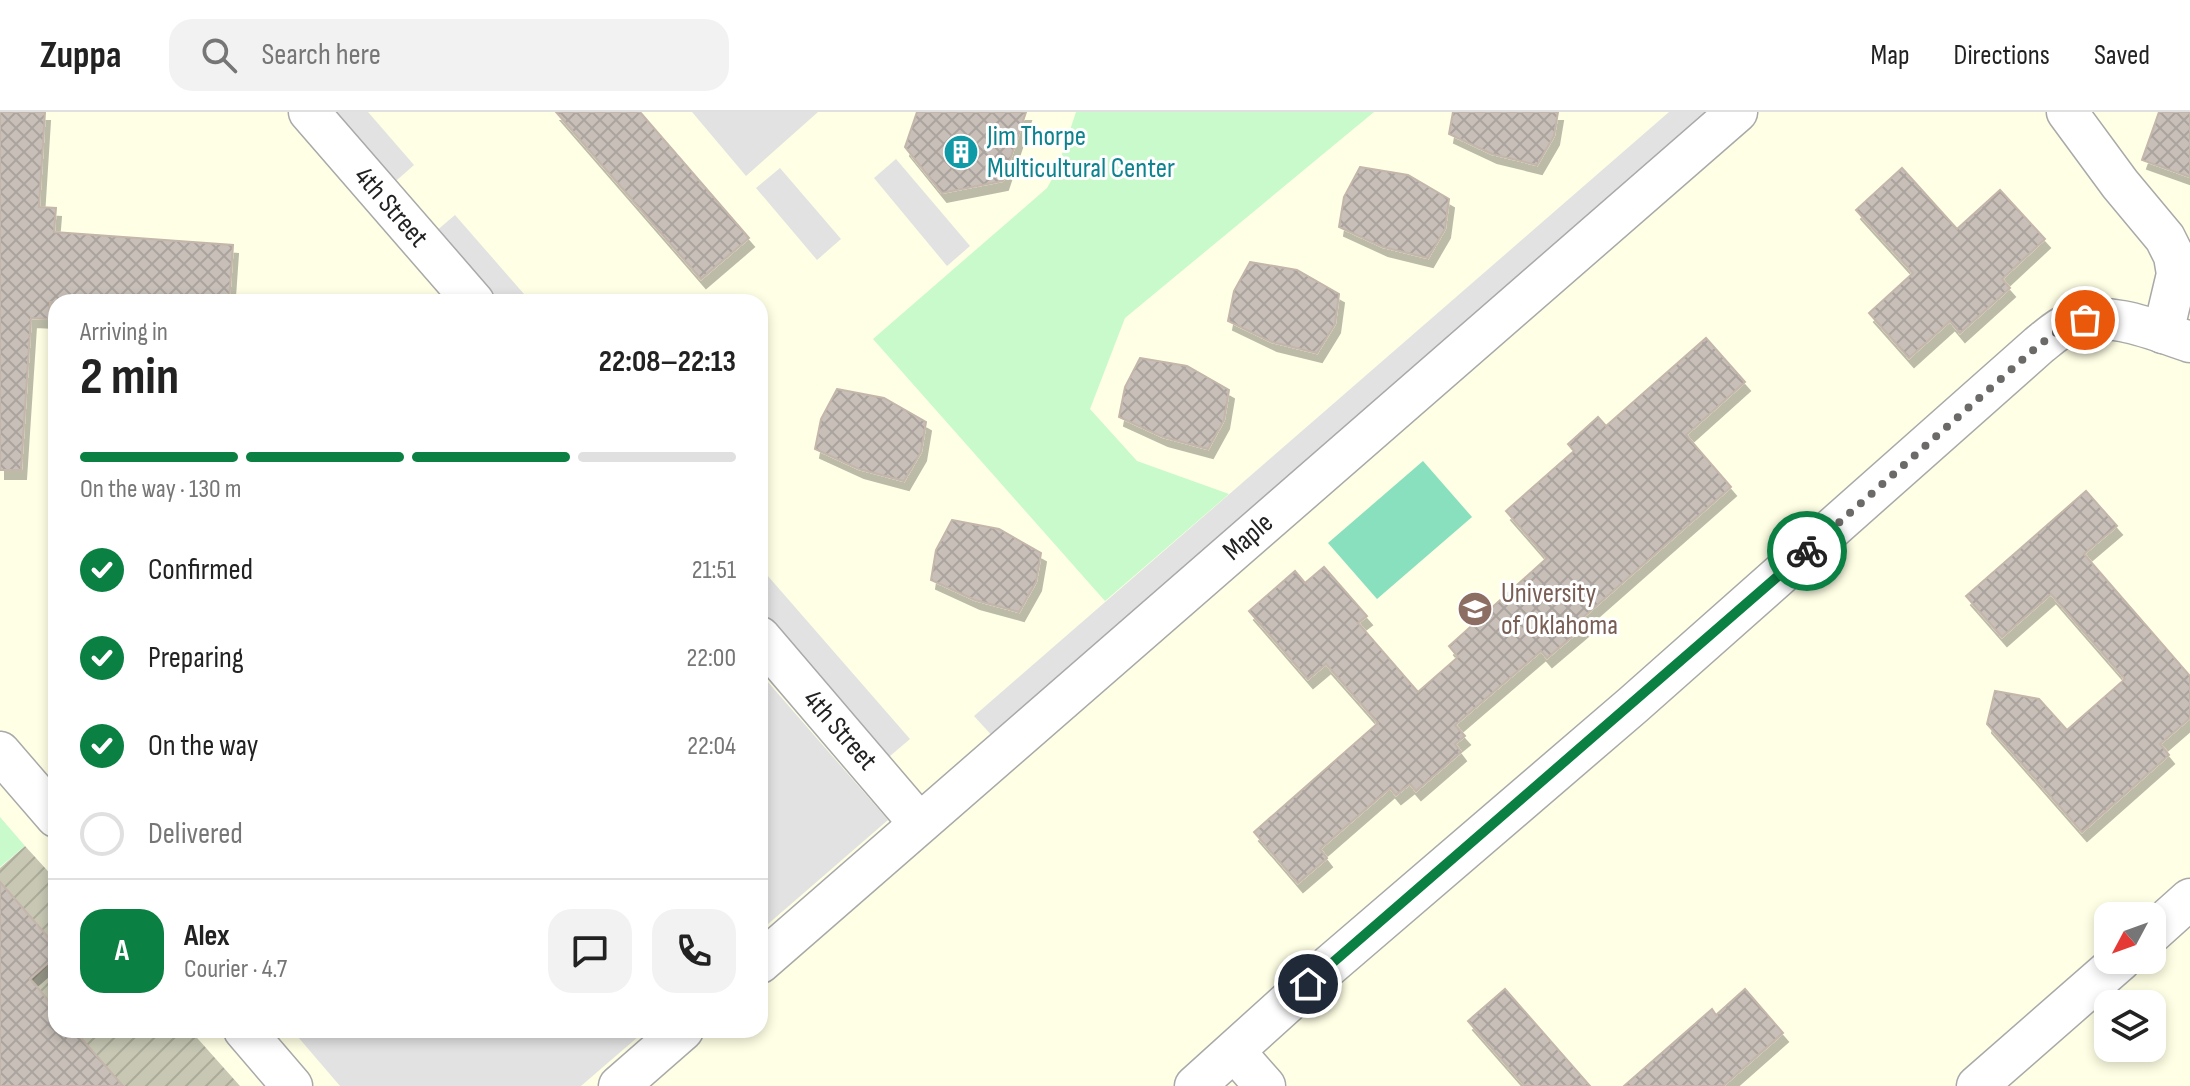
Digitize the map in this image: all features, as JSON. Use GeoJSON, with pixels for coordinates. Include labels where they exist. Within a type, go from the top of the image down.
{"type":"FeatureCollection","features":[{"type":"Feature","properties":{"kind":"street","name":"4th Street"},"geometry":{"type":"LineString","coordinates":[[309,112],[467,294]]}},
{"type":"Feature","properties":{"kind":"street","name":"Maple"},"geometry":{"type":"LineString","coordinates":[[768,956],[1737,112]]}},
{"type":"Feature","properties":{"kind":"street"},"geometry":{"type":"LineString","coordinates":[[1195,1086],[1308,984],[1633,705],[2039,345],[2068,324],[2085,320],[2139,325],[2176,338],[2177,274],[2174,256],[2165,238],[2067,112]]}},
{"type":"Feature","properties":{"kind":"street","name":"4th Street"},"geometry":{"type":"LineString","coordinates":[[768,646],[919,823]]}},
{"type":"Feature","properties":{"kind":"street"},"geometry":{"type":"LineString","coordinates":[[0,752],[48,808]]}},
{"type":"Feature","properties":{"kind":"street"},"geometry":{"type":"LineString","coordinates":[[2166,920],[2190,899]]}},
{"type":"Feature","properties":{"kind":"street"},"geometry":{"type":"LineString","coordinates":[[1977,1086],[2105,974]]}},
{"type":"Feature","properties":{"kind":"street"},"geometry":{"type":"LineString","coordinates":[[251,1038],[292,1086]]}},
{"type":"Feature","properties":{"kind":"street"},"geometry":{"type":"LineString","coordinates":[[619,1086],[674,1038]]}},
{"type":"Feature","properties":{"kind":"street"},"geometry":{"type":"LineString","coordinates":[[1235,1052],[1265,1086]]}},
{"type":"Feature","properties":{"kind":"shaded area","name":"University of Oklahoma"},"geometry":{"type":"Polygon","coordinates":[[[0,112],[2190,112],[2190,1086],[0,1086],[0,112]]]}},
{"type":"Feature","properties":{"kind":"shaded area"},"geometry":{"type":"Polygon","coordinates":[[[325,112],[368,112],[414,165],[389,187],[325,112]]]}},
{"type":"Feature","properties":{"kind":"shaded area"},"geometry":{"type":"Polygon","coordinates":[[[692,112],[818,112],[746,176],[692,112]]]}},
{"type":"Feature","properties":{"kind":"shaded area"},"geometry":{"type":"Polygon","coordinates":[[[1669,112],[1717,112],[995,739],[974,716],[1669,112]]]}},
{"type":"Feature","properties":{"kind":"shaded area"},"geometry":{"type":"Polygon","coordinates":[[[896,159],[970,246],[947,266],[874,178],[896,159]]]}},
{"type":"Feature","properties":{"kind":"shaded area"},"geometry":{"type":"Polygon","coordinates":[[[780,168],[841,239],[817,260],[756,188],[780,168]]]}},
{"type":"Feature","properties":{"kind":"shaded area"},"geometry":{"type":"Polygon","coordinates":[[[455,215],[524,294],[476,294],[428,238],[455,215]]]}},
{"type":"Feature","properties":{"kind":"shaded area"},"geometry":{"type":"Polygon","coordinates":[[[768,576],[910,739],[883,762],[768,630],[768,576]]]}},
{"type":"Feature","properties":{"kind":"shaded area"},"geometry":{"type":"Polygon","coordinates":[[[768,682],[888,820],[768,924],[768,682]]]}},
{"type":"Feature","properties":{"kind":"shaded area"},"geometry":{"type":"Polygon","coordinates":[[[25,846],[48,871],[48,1038],[197,1038],[240,1086],[0,1086],[0,868],[25,846]]]}},
{"type":"Feature","properties":{"kind":"shaded area"},"geometry":{"type":"Polygon","coordinates":[[[299,1038],[637,1038],[581,1086],[340,1086],[299,1038]]]}},
{"type":"Feature","properties":{"kind":"green space"},"geometry":{"type":"Polygon","coordinates":[[[1076,112],[1374,112],[1125,318],[1090,409],[1137,461],[1229,494],[1105,601],[873,339],[1047,188],[1056,172],[1076,112]]]}},
{"type":"Feature","properties":{"kind":"green space"},"geometry":{"type":"Polygon","coordinates":[[[1423,461],[1472,517],[1377,599],[1328,543],[1423,461]]]}},
{"type":"Feature","properties":{"kind":"green space"},"geometry":{"type":"Polygon","coordinates":[[[0,817],[25,846],[0,867],[0,817]]]}},
{"type":"Feature","properties":{"kind":"building"},"geometry":{"type":"Polygon","coordinates":[[[0,112],[45,112],[39,207],[56,208],[54,232],[233,245],[230,294],[48,294],[48,319],[31,318],[21,470],[0,470],[0,112]]]}},
{"type":"Feature","properties":{"kind":"building"},"geometry":{"type":"Polygon","coordinates":[[[556,112],[640,112],[749,238],[701,279],[556,112]]]}},
{"type":"Feature","properties":{"kind":"building","name":"Jim Thorpe Multicultural Center"},"geometry":{"type":"Polygon","coordinates":[[[917,112],[1026,112],[1003,181],[942,193],[905,147],[917,112]]]}},
{"type":"Feature","properties":{"kind":"building"},"geometry":{"type":"Polygon","coordinates":[[[1453,112],[1558,112],[1554,136],[1537,165],[1492,154],[1449,134],[1453,112]]]}},
{"type":"Feature","properties":{"kind":"building"},"geometry":{"type":"Polygon","coordinates":[[[2159,112],[2190,112],[2190,177],[2142,160],[2159,112]]]}},
{"type":"Feature","properties":{"kind":"building"},"geometry":{"type":"Polygon","coordinates":[[[1360,167],[1408,175],[1449,199],[1445,229],[1428,258],[1383,247],[1339,227],[1344,197],[1360,167]]]}},
{"type":"Feature","properties":{"kind":"building"},"geometry":{"type":"Polygon","coordinates":[[[1902,168],[1957,229],[2000,190],[2045,239],[2002,279],[2010,288],[1960,333],[1950,321],[1909,358],[1869,313],[1913,273],[1856,210],[1902,168]]]}},
{"type":"Feature","properties":{"kind":"building"},"geometry":{"type":"Polygon","coordinates":[[[1250,262],[1297,270],[1339,294],[1335,324],[1317,353],[1272,342],[1228,321],[1234,291],[1250,262]]]}},
{"type":"Feature","properties":{"kind":"building"},"geometry":{"type":"Polygon","coordinates":[[[1706,338],[1745,382],[1686,435],[1731,487],[1580,620],[1585,626],[1547,658],[1541,651],[1455,725],[1465,736],[1455,744],[1461,752],[1416,791],[1410,784],[1396,795],[1390,788],[1320,849],[1327,858],[1298,883],[1254,832],[1378,723],[1326,664],[1308,679],[1249,611],[1295,571],[1305,583],[1324,567],[1367,616],[1358,623],[1418,692],[1458,657],[1449,646],[1547,558],[1506,511],[1574,451],[1568,444],[1598,417],[1606,426],[1706,338]]]}},
{"type":"Feature","properties":{"kind":"building"},"geometry":{"type":"Polygon","coordinates":[[[1140,358],[1187,366],[1229,390],[1224,420],[1208,449],[1163,437],[1119,417],[1125,387],[1140,358]]]}},
{"type":"Feature","properties":{"kind":"building"},"geometry":{"type":"Polygon","coordinates":[[[837,389],[884,398],[926,422],[921,452],[904,481],[859,469],[815,449],[821,419],[837,389]]]}},
{"type":"Feature","properties":{"kind":"building"},"geometry":{"type":"Polygon","coordinates":[[[2086,491],[2117,526],[2084,554],[2190,676],[2190,718],[2160,744],[2169,755],[2082,832],[1987,724],[1995,691],[2039,699],[2067,730],[2125,679],[2051,594],[2002,637],[1966,596],[2086,491]]]}},
{"type":"Feature","properties":{"kind":"building"},"geometry":{"type":"Polygon","coordinates":[[[952,520],[999,529],[1041,553],[1036,582],[1019,612],[975,600],[931,580],[936,550],[952,520]]]}},
{"type":"Feature","properties":{"kind":"building"},"geometry":{"type":"Polygon","coordinates":[[[0,882],[48,937],[48,963],[30,979],[48,1000],[48,1038],[81,1038],[123,1086],[0,1086],[0,882]]]}},
{"type":"Feature","properties":{"kind":"building"},"geometry":{"type":"Polygon","coordinates":[[[1505,989],[1590,1086],[1525,1086],[1468,1021],[1505,989]]]}},
{"type":"Feature","properties":{"kind":"building"},"geometry":{"type":"Polygon","coordinates":[[[1745,989],[1783,1033],[1723,1086],[1624,1086],[1712,1009],[1716,1015],[1745,989]]]}},
{"type":"Feature","properties":{"kind":"way so far"},"geometry":{"type":"LineString","coordinates":[[1807,551],[2039,345],[2068,324],[2085,320]]}},
{"type":"Feature","properties":{"kind":"place","name":"Jim Thorpe Multicultural Center"},"geometry":{"type":"Point","coordinates":[961,152]}},
{"type":"Feature","properties":{"kind":"place","name":"University of Oklahoma"},"geometry":{"type":"Point","coordinates":[1475,609]}},
{"type":"Feature","properties":{"kind":"route"},"geometry":{"type":"LineString","coordinates":[[1308,984],[1807,551]]}}]}
